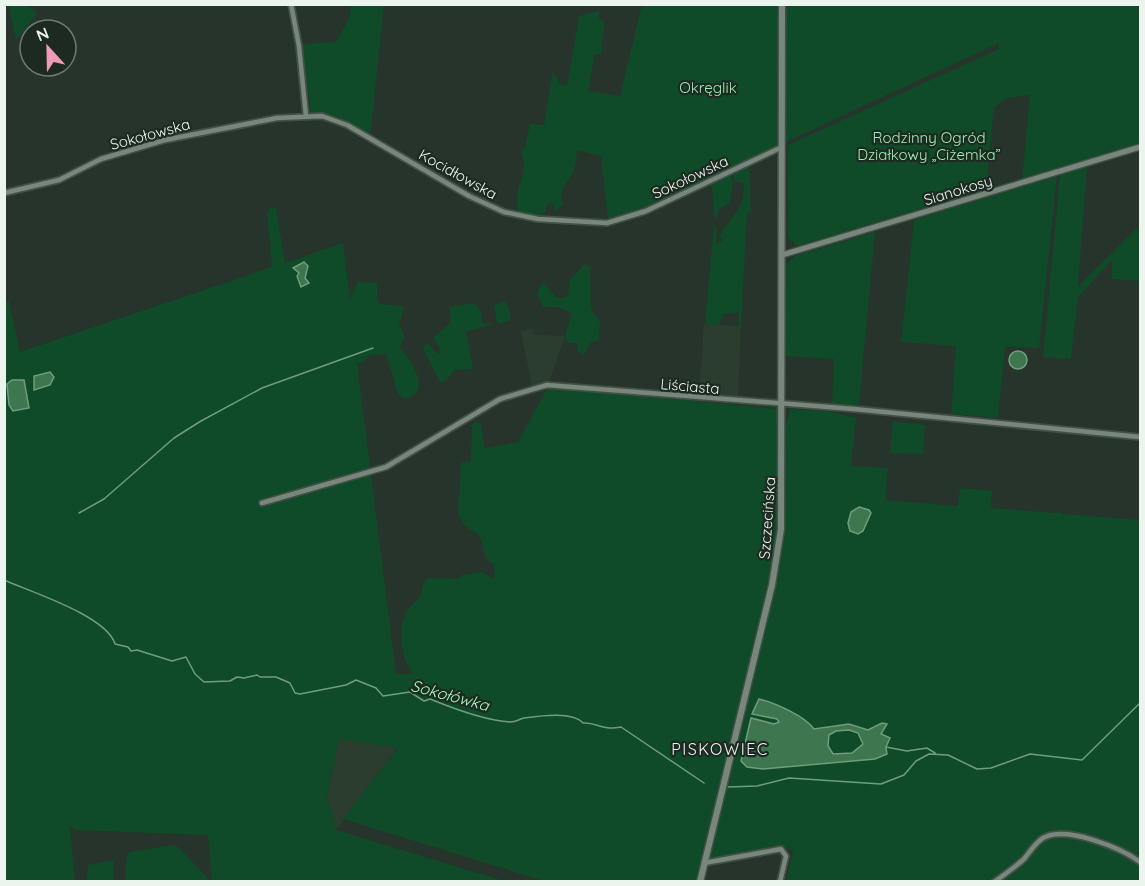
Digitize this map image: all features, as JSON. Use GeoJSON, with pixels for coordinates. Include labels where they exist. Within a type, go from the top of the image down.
{"type":"FeatureCollection","features":[{"type":"Feature","properties":{"kind":"main road","name":"Szczecińska"},"geometry":{"type":"LineString","coordinates":[[700,882],[779,546],[782,405],[782,4]]}},
{"type":"Feature","properties":{"kind":"street"},"geometry":{"type":"LineString","coordinates":[[291,4],[299,46],[306,116]]}},
{"type":"Feature","properties":{"kind":"street","name":"Sokołowska"},"geometry":{"type":"LineString","coordinates":[[4,193],[59,180],[101,159],[143,146],[268,119],[306,116]]}},
{"type":"Feature","properties":{"kind":"street","name":"Kocidłowska"},"geometry":{"type":"LineString","coordinates":[[306,116],[329,118],[346,125],[469,196],[504,212],[538,219],[607,223]]}},
{"type":"Feature","properties":{"kind":"street","name":"Sokołowska"},"geometry":{"type":"LineString","coordinates":[[607,223],[646,211],[782,147]]}},
{"type":"Feature","properties":{"kind":"street","name":"Sianokosy"},"geometry":{"type":"LineString","coordinates":[[782,255],[1140,147]]}},
{"type":"Feature","properties":{"kind":"street","name":"Liściasta"},"geometry":{"type":"LineString","coordinates":[[262,503],[386,467],[495,402],[544,385],[854,409],[1140,437]]}},
{"type":"Feature","properties":{"kind":"street"},"geometry":{"type":"LineString","coordinates":[[993,882],[1023,859],[1039,841],[1052,835],[1063,834],[1115,847],[1140,862]]}},
{"type":"Feature","properties":{"kind":"street"},"geometry":{"type":"LineString","coordinates":[[704,864],[781,849],[786,856],[780,882]]}},
{"type":"Feature","properties":{"kind":"shaded area"},"geometry":{"type":"Polygon","coordinates":[[[304,262],[308,266],[305,278],[309,283],[301,287],[297,276],[299,273],[293,268],[304,262]]]}},
{"type":"Feature","properties":{"kind":"shaded area"},"geometry":{"type":"Polygon","coordinates":[[[704,323],[741,327],[738,398],[699,396],[704,323]]]}},
{"type":"Feature","properties":{"kind":"shaded area"},"geometry":{"type":"Polygon","coordinates":[[[532,329],[534,335],[565,336],[550,379],[545,383],[532,386],[521,331],[532,329]]]}},
{"type":"Feature","properties":{"kind":"shaded area"},"geometry":{"type":"Polygon","coordinates":[[[1018,351],[1024,354],[1027,360],[1024,366],[1018,369],[1012,366],[1009,360],[1012,354],[1018,351]]]}},
{"type":"Feature","properties":{"kind":"shaded area"},"geometry":{"type":"Polygon","coordinates":[[[50,372],[54,377],[50,385],[34,390],[34,376],[50,372]]]}},
{"type":"Feature","properties":{"kind":"shaded area"},"geometry":{"type":"Polygon","coordinates":[[[12,380],[24,380],[29,408],[13,411],[9,405],[7,384],[12,380]]]}},
{"type":"Feature","properties":{"kind":"shaded area"},"geometry":{"type":"Polygon","coordinates":[[[859,507],[871,513],[863,531],[858,534],[850,531],[848,523],[851,512],[859,507]]]}},
{"type":"Feature","properties":{"kind":"shaded area"},"geometry":{"type":"Polygon","coordinates":[[[759,699],[804,719],[814,729],[849,724],[868,730],[882,723],[887,724],[881,734],[890,738],[886,747],[887,754],[875,759],[763,769],[747,767],[741,761],[751,718],[774,724],[779,722],[777,719],[752,714],[759,699]],[[849,730],[836,731],[829,735],[828,746],[833,754],[852,753],[863,744],[858,733],[849,730]]]}},
{"type":"Feature","properties":{"kind":"shaded area"},"geometry":{"type":"Polygon","coordinates":[[[339,739],[398,747],[336,830],[327,795],[339,739]]]}},
{"type":"Feature","properties":{"kind":"green space"},"geometry":{"type":"Polygon","coordinates":[[[9,5],[27,5],[37,14],[34,18],[18,18],[16,40],[9,5]]]}},
{"type":"Feature","properties":{"kind":"green space"},"geometry":{"type":"Polygon","coordinates":[[[351,5],[384,5],[371,130],[367,132],[337,116],[311,113],[302,44],[336,42],[349,19],[351,5]]]}},
{"type":"Feature","properties":{"kind":"green space","name":"Okręglik"},"geometry":{"type":"Polygon","coordinates":[[[642,5],[1140,5],[1140,143],[1022,180],[1030,95],[1007,98],[994,107],[986,189],[797,246],[788,237],[788,145],[999,49],[999,43],[624,217],[608,220],[601,156],[577,150],[574,170],[561,194],[563,204],[555,212],[553,204],[548,203],[544,214],[536,217],[519,213],[517,195],[524,165],[521,151],[525,148],[530,124],[544,125],[553,72],[560,84],[567,86],[579,16],[599,11],[599,19],[605,22],[601,54],[595,54],[588,91],[620,96],[642,5]]]}},
{"type":"Feature","properties":{"kind":"green space"},"geometry":{"type":"Polygon","coordinates":[[[749,165],[751,212],[747,213],[741,327],[739,327],[738,312],[723,314],[719,325],[705,323],[714,226],[717,227],[716,244],[722,241],[720,235],[738,210],[743,197],[743,183],[736,182],[732,173],[749,165]]]}},
{"type":"Feature","properties":{"kind":"green space"},"geometry":{"type":"Polygon","coordinates":[[[1087,166],[1078,287],[1140,225],[1140,281],[1112,279],[1112,260],[1078,297],[1071,359],[1043,357],[1060,175],[1087,166]]]}},
{"type":"Feature","properties":{"kind":"green space"},"geometry":{"type":"Polygon","coordinates":[[[730,174],[733,182],[731,197],[729,203],[719,209],[715,221],[712,188],[709,184],[730,174]]]}},
{"type":"Feature","properties":{"kind":"green space"},"geometry":{"type":"Polygon","coordinates":[[[1057,176],[1039,348],[1005,347],[998,418],[951,414],[956,346],[901,342],[914,220],[1057,176]]]}},
{"type":"Feature","properties":{"kind":"green space"},"geometry":{"type":"Polygon","coordinates":[[[276,207],[285,263],[343,243],[350,299],[358,282],[377,283],[377,299],[380,304],[404,308],[399,324],[405,338],[399,347],[409,359],[417,375],[418,390],[413,396],[404,399],[398,394],[386,354],[370,355],[362,363],[357,363],[396,674],[413,674],[403,651],[402,623],[409,608],[419,598],[428,578],[458,579],[462,575],[481,572],[494,579],[494,564],[487,558],[478,534],[464,525],[458,509],[461,463],[471,461],[472,426],[475,422],[481,424],[485,448],[518,442],[548,387],[779,409],[780,492],[786,493],[786,425],[790,409],[826,411],[856,418],[851,466],[888,468],[885,500],[958,506],[960,488],[992,491],[991,508],[1057,513],[1058,511],[1063,514],[1140,520],[1140,859],[1138,857],[1134,861],[1140,865],[1140,881],[786,881],[793,851],[781,846],[702,862],[697,881],[544,881],[343,819],[398,748],[339,739],[327,795],[336,830],[504,881],[212,881],[208,835],[75,830],[70,826],[75,881],[5,882],[5,302],[9,301],[20,352],[272,267],[267,213],[270,208],[276,207]]]}},
{"type":"Feature","properties":{"kind":"green space"},"geometry":{"type":"Polygon","coordinates":[[[875,232],[859,405],[832,404],[834,359],[785,356],[785,266],[795,256],[875,232]]]}},
{"type":"Feature","properties":{"kind":"green space"},"geometry":{"type":"Polygon","coordinates":[[[585,264],[590,267],[591,309],[600,321],[599,340],[591,342],[583,356],[577,349],[578,343],[569,343],[565,336],[572,313],[557,307],[543,307],[537,294],[542,282],[556,297],[564,298],[568,294],[570,280],[585,264]]]}},
{"type":"Feature","properties":{"kind":"green space"},"geometry":{"type":"Polygon","coordinates":[[[504,301],[508,305],[511,320],[501,324],[497,322],[494,306],[504,301]]]}},
{"type":"Feature","properties":{"kind":"green space"},"geometry":{"type":"Polygon","coordinates":[[[474,303],[481,312],[482,323],[493,324],[466,332],[473,369],[454,370],[447,380],[440,382],[423,349],[426,342],[438,354],[441,350],[433,338],[451,322],[449,307],[474,303]]]}},
{"type":"Feature","properties":{"kind":"green space"},"geometry":{"type":"Polygon","coordinates":[[[893,421],[925,425],[923,454],[890,453],[893,421]]]}},
{"type":"Feature","properties":{"kind":"green space"},"geometry":{"type":"Polygon","coordinates":[[[172,845],[178,847],[207,877],[207,881],[125,881],[126,856],[130,852],[172,845]]]}},
{"type":"Feature","properties":{"kind":"green space"},"geometry":{"type":"Polygon","coordinates":[[[114,860],[114,881],[87,881],[88,865],[114,860]]]}},
{"type":"Feature","properties":{"kind":"waterway"},"geometry":{"type":"LineString","coordinates":[[79,513],[104,499],[174,438],[201,421],[262,388],[373,348]]}},
{"type":"Feature","properties":{"kind":"waterway","name":"Sokołówka"},"geometry":{"type":"LineString","coordinates":[[4,580],[67,606],[98,624],[109,634],[115,644],[128,647],[131,651],[137,650],[172,661],[186,657],[195,674],[204,682],[230,681],[237,677],[257,675],[276,677],[290,683],[295,693],[300,694],[346,685],[356,680],[376,688],[383,696],[410,692],[424,701],[430,699],[469,714],[501,721],[513,722],[524,718],[563,716],[609,728],[621,727],[704,783]]}},
{"type":"Feature","properties":{"kind":"waterway","name":"Sokołówka"},"geometry":{"type":"LineString","coordinates":[[728,787],[757,786],[789,778],[881,784],[904,775],[916,761],[929,754],[948,755],[977,769],[991,768],[1030,754],[1082,760],[1140,703]]}},
{"type":"Feature","properties":{"kind":"waterway"},"geometry":{"type":"LineString","coordinates":[[886,747],[907,751],[927,748],[935,753]]}},
{"type":"Feature","properties":{"kind":"district","name":"PISKOWIEC"},"geometry":{"type":"Point","coordinates":[720,749]}},
{"type":"Feature","properties":{"kind":"park label","name":"Rodzinny Ogród Działkowy „Ciżemka”"},"geometry":{"type":"Point","coordinates":[929,146]}}]}
